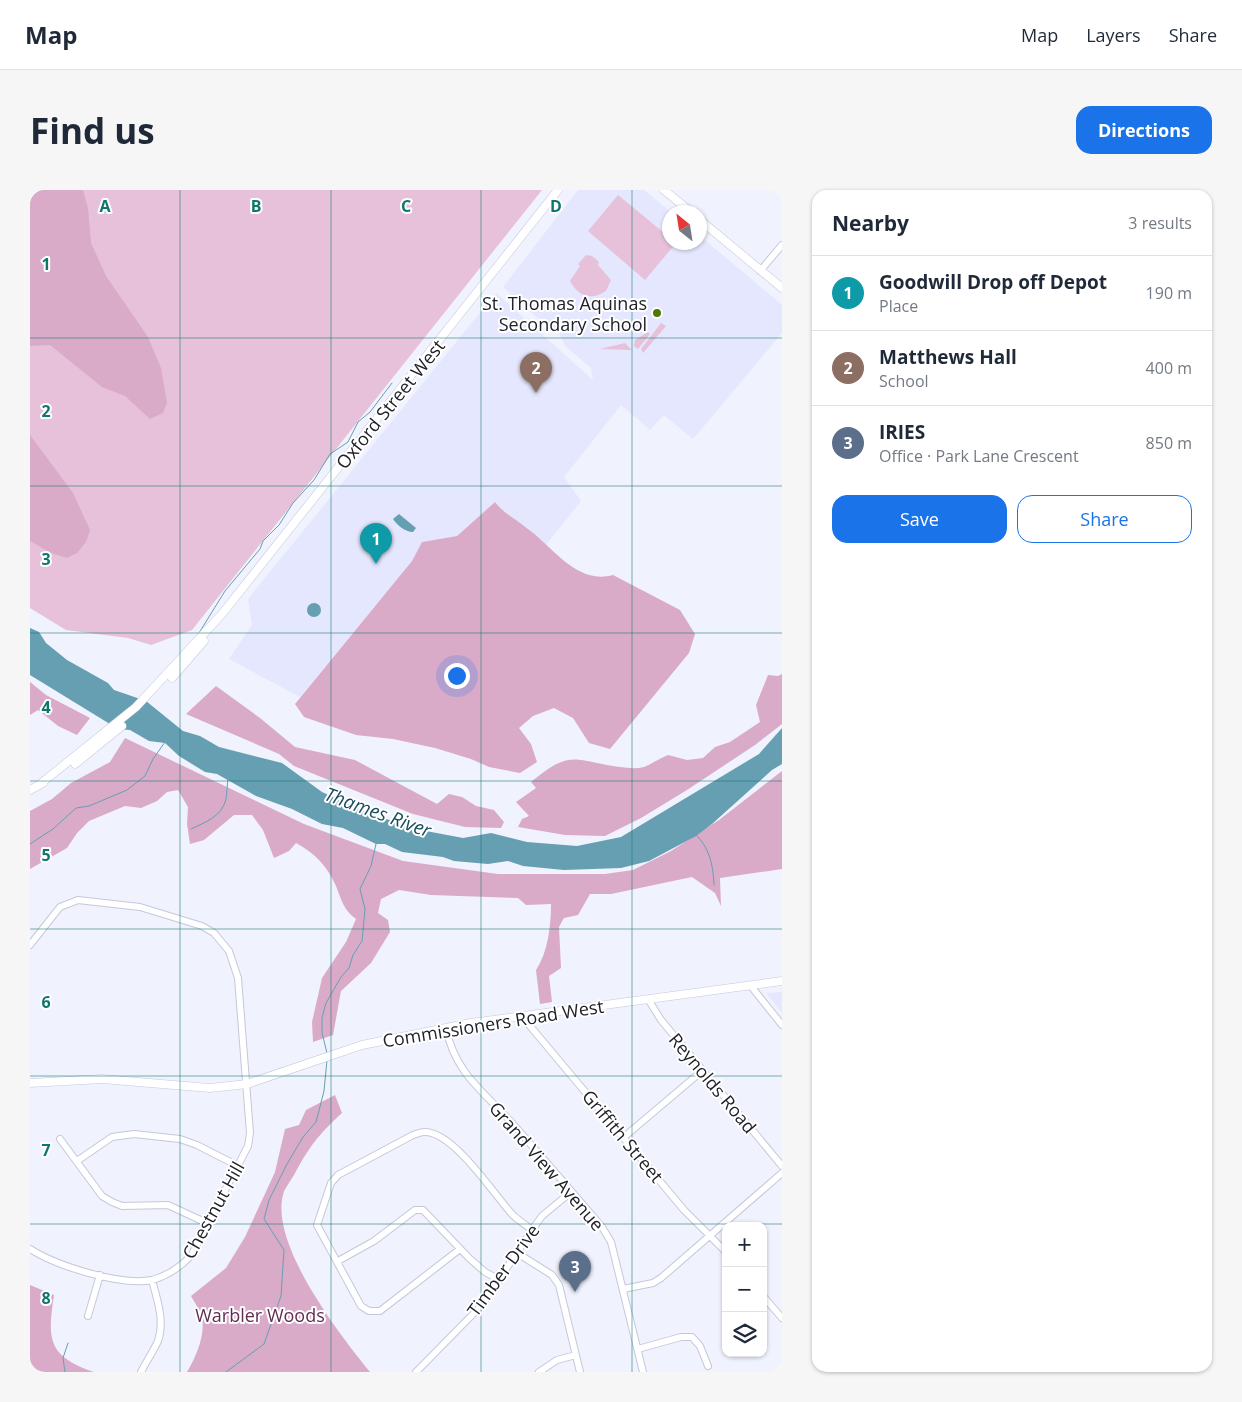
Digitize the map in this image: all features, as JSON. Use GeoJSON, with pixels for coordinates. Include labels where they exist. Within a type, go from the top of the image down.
{"type":"FeatureCollection","features":[{"type":"Feature","properties":{"kind":"main road"},"geometry":{"type":"LineString","coordinates":[[664,190],[682,205]]}},
{"type":"Feature","properties":{"kind":"main road","name":"Oxford Street West"},"geometry":{"type":"LineString","coordinates":[[30,790],[82,755],[136,707],[206,634],[559,191]]}},
{"type":"Feature","properties":{"kind":"main road"},"geometry":{"type":"LineString","coordinates":[[707,226],[782,288]]}},
{"type":"Feature","properties":{"kind":"main road","name":"Commissioners Road West"},"geometry":{"type":"LineString","coordinates":[[30,1082],[102,1079],[210,1088],[247,1084],[362,1045],[446,1028],[528,1015],[782,981]]}},
{"type":"Feature","properties":{"kind":"street"},"geometry":{"type":"LineString","coordinates":[[760,271],[782,245]]}},
{"type":"Feature","properties":{"kind":"street","name":"Chestnut Hill"},"geometry":{"type":"LineString","coordinates":[[30,945],[60,907],[78,900],[140,906],[202,926],[214,933],[230,951],[238,978],[250,1134],[248,1146],[210,1224],[191,1256],[180,1267],[152,1280],[132,1281],[100,1275],[49,1260],[30,1249]]}},
{"type":"Feature","properties":{"kind":"street"},"geometry":{"type":"LineString","coordinates":[[750,985],[782,1024]]}},
{"type":"Feature","properties":{"kind":"street","name":"Reynolds Road"},"geometry":{"type":"LineString","coordinates":[[648,999],[661,1020],[782,1166]]}},
{"type":"Feature","properties":{"kind":"street","name":"Griffith Street"},"geometry":{"type":"LineString","coordinates":[[528,1015],[530,1026],[684,1210],[722,1248]]}},
{"type":"Feature","properties":{"kind":"street","name":"Grand View Avenue"},"geometry":{"type":"LineString","coordinates":[[446,1028],[455,1057],[469,1079],[511,1122],[602,1227],[611,1242],[644,1372]]}},
{"type":"Feature","properties":{"kind":"street"},"geometry":{"type":"LineString","coordinates":[[624,1137],[702,1071]]}},
{"type":"Feature","properties":{"kind":"street"},"geometry":{"type":"LineString","coordinates":[[460,1250],[380,1311],[369,1311],[361,1306],[317,1225],[331,1183],[338,1175],[353,1166],[413,1135],[424,1132],[434,1133],[456,1148],[482,1175],[512,1214],[532,1230]]}},
{"type":"Feature","properties":{"kind":"street"},"geometry":{"type":"LineString","coordinates":[[77,1161],[112,1137],[134,1134],[180,1139],[197,1145],[238,1166]]}},
{"type":"Feature","properties":{"kind":"street"},"geometry":{"type":"LineString","coordinates":[[60,1139],[102,1196],[112,1202],[122,1206],[168,1206],[210,1224]]}},
{"type":"Feature","properties":{"kind":"street"},"geometry":{"type":"LineString","coordinates":[[623,1290],[653,1283],[782,1173]]}},
{"type":"Feature","properties":{"kind":"street","name":"Timber Drive"},"geometry":{"type":"LineString","coordinates":[[416,1372],[482,1305],[542,1216],[571,1192]]}},
{"type":"Feature","properties":{"kind":"street"},"geometry":{"type":"LineString","coordinates":[[338,1261],[369,1244],[415,1210],[423,1210],[431,1215],[460,1250],[485,1272],[500,1280]]}},
{"type":"Feature","properties":{"kind":"street"},"geometry":{"type":"LineString","coordinates":[[517,1253],[552,1275],[559,1285],[580,1372]]}},
{"type":"Feature","properties":{"kind":"street"},"geometry":{"type":"LineString","coordinates":[[88,1316],[100,1275]]}},
{"type":"Feature","properties":{"kind":"street"},"geometry":{"type":"LineString","coordinates":[[141,1372],[158,1340],[160,1331],[160,1310],[152,1280]]}},
{"type":"Feature","properties":{"kind":"street"},"geometry":{"type":"LineString","coordinates":[[767,1301],[782,1318]]}},
{"type":"Feature","properties":{"kind":"street"},"geometry":{"type":"LineString","coordinates":[[638,1349],[681,1337],[692,1337],[700,1346],[708,1366]]}},
{"type":"Feature","properties":{"kind":"street"},"geometry":{"type":"LineString","coordinates":[[539,1372],[557,1360],[576,1355]]}},
{"type":"Feature","properties":{"kind":"shaded area"},"geometry":{"type":"Polygon","coordinates":[[[30,190],[542,190],[192,630],[151,645],[128,638],[66,630],[30,608],[30,190]]]}},
{"type":"Feature","properties":{"kind":"shaded area"},"geometry":{"type":"Polygon","coordinates":[[[578,190],[644,190],[662,205],[662,250],[707,250],[707,242],[782,305],[782,333],[693,439],[664,415],[650,430],[621,405],[564,477],[581,501],[546,545],[529,529],[501,510],[495,502],[457,536],[422,542],[412,561],[300,697],[229,659],[252,625],[248,599],[496,293],[593,380],[591,368],[566,347],[559,333],[542,322],[503,287],[578,190]]]}},
{"type":"Feature","properties":{"kind":"shaded area"},"geometry":{"type":"Polygon","coordinates":[[[618,195],[662,231],[662,250],[670,250],[645,280],[588,231],[618,195]]]}},
{"type":"Feature","properties":{"kind":"shaded area"},"geometry":{"type":"Polygon","coordinates":[[[586,255],[592,256],[599,262],[598,265],[611,280],[606,291],[595,296],[581,293],[570,281],[580,266],[578,264],[586,255]]]}},
{"type":"Feature","properties":{"kind":"shaded area"},"geometry":{"type":"Polygon","coordinates":[[[661,323],[666,326],[643,353],[641,349],[661,323]]]}},
{"type":"Feature","properties":{"kind":"shaded area"},"geometry":{"type":"Polygon","coordinates":[[[648,332],[650,334],[638,349],[634,346],[635,340],[648,332]]]}},
{"type":"Feature","properties":{"kind":"shaded area"},"geometry":{"type":"Polygon","coordinates":[[[625,343],[632,350],[600,349],[625,343]]]}},
{"type":"Feature","properties":{"kind":"shaded area"},"geometry":{"type":"Polygon","coordinates":[[[782,992],[782,1013],[766,993],[782,992]]]}},
{"type":"Feature","properties":{"kind":"green space"},"geometry":{"type":"Polygon","coordinates":[[[30,190],[83,190],[88,208],[91,243],[106,276],[148,337],[161,368],[167,403],[163,413],[150,419],[125,396],[102,387],[50,345],[30,346],[30,190]]]}},
{"type":"Feature","properties":{"kind":"green space"},"geometry":{"type":"Polygon","coordinates":[[[30,435],[73,493],[90,530],[86,542],[77,553],[67,558],[51,553],[30,541],[30,435]]]}},
{"type":"Feature","properties":{"kind":"green space"},"geometry":{"type":"Polygon","coordinates":[[[495,502],[577,570],[588,575],[600,577],[613,575],[680,610],[695,634],[689,653],[610,749],[589,743],[573,718],[554,708],[533,716],[519,728],[531,744],[537,762],[520,773],[489,767],[471,759],[435,748],[393,739],[356,735],[304,717],[295,704],[412,561],[422,542],[457,536],[495,502]]]}},
{"type":"Feature","properties":{"kind":"green space"},"geometry":{"type":"Polygon","coordinates":[[[782,674],[782,724],[755,745],[641,818],[605,836],[565,835],[518,827],[522,819],[529,816],[516,802],[536,788],[531,782],[556,764],[565,761],[582,760],[635,768],[644,767],[668,755],[687,760],[703,758],[715,747],[730,742],[760,722],[756,705],[768,675],[778,676],[782,674]]]}},
{"type":"Feature","properties":{"kind":"green space"},"geometry":{"type":"Polygon","coordinates":[[[30,682],[46,695],[90,718],[77,735],[58,726],[38,710],[30,715],[30,682]]]}},
{"type":"Feature","properties":{"kind":"green space"},"geometry":{"type":"Polygon","coordinates":[[[216,686],[260,718],[295,747],[355,760],[437,804],[449,794],[462,797],[476,806],[494,810],[504,822],[501,828],[465,827],[413,814],[294,766],[279,754],[186,714],[216,686]]]}},
{"type":"Feature","properties":{"kind":"green space"},"geometry":{"type":"Polygon","coordinates":[[[125,738],[304,824],[403,861],[498,874],[605,874],[633,870],[671,851],[719,820],[782,771],[782,869],[720,878],[721,906],[715,893],[692,877],[611,894],[590,894],[578,915],[564,918],[559,927],[561,968],[549,976],[552,1002],[540,1004],[536,970],[548,938],[551,904],[526,905],[518,898],[431,895],[399,890],[381,899],[378,913],[388,920],[390,932],[371,963],[341,991],[333,1035],[313,1042],[312,1022],[322,978],[346,942],[356,919],[341,900],[336,886],[320,861],[296,843],[289,851],[274,858],[263,830],[252,815],[234,815],[204,840],[190,844],[187,824],[188,807],[178,790],[167,792],[157,801],[141,808],[125,806],[89,821],[77,833],[67,848],[30,869],[30,811],[52,799],[71,783],[110,762],[125,738]]]}},
{"type":"Feature","properties":{"kind":"green space","name":"Warbler Woods"},"geometry":{"type":"Polygon","coordinates":[[[335,1095],[342,1113],[326,1128],[304,1157],[283,1195],[282,1215],[287,1239],[310,1288],[342,1336],[370,1372],[187,1372],[197,1352],[203,1329],[201,1314],[191,1296],[226,1268],[245,1237],[275,1172],[285,1129],[299,1125],[306,1110],[335,1095]]]}},
{"type":"Feature","properties":{"kind":"green space"},"geometry":{"type":"Polygon","coordinates":[[[30,1285],[54,1295],[51,1335],[59,1352],[67,1360],[94,1372],[30,1372],[30,1285]]]}},
{"type":"Feature","properties":{"kind":"water"},"geometry":{"type":"Polygon","coordinates":[[[399,514],[416,528],[413,532],[399,526],[393,519],[399,514]]]}},
{"type":"Feature","properties":{"kind":"water"},"geometry":{"type":"Polygon","coordinates":[[[314,603],[319,605],[321,610],[319,615],[314,617],[309,615],[307,610],[309,605],[314,603]]]}},
{"type":"Feature","properties":{"kind":"water"},"geometry":{"type":"Polygon","coordinates":[[[30,628],[39,632],[46,643],[67,660],[108,683],[114,690],[146,701],[183,731],[200,736],[219,747],[282,763],[322,792],[373,815],[426,831],[463,838],[491,833],[527,842],[577,846],[621,837],[759,754],[782,728],[782,764],[772,770],[696,836],[649,861],[621,868],[564,870],[523,866],[508,861],[488,864],[454,861],[443,857],[402,852],[385,844],[376,844],[343,828],[322,824],[292,809],[256,796],[217,774],[205,772],[179,756],[165,743],[149,741],[130,730],[118,729],[30,675],[30,628]]]}},
{"type":"Feature","properties":{"kind":"waterway"},"geometry":{"type":"LineString","coordinates":[[199,633],[225,591],[260,549],[263,541],[279,525],[293,503],[314,480],[330,454],[348,442],[358,422],[370,412],[392,383]]}},
{"type":"Feature","properties":{"kind":"waterway"},"geometry":{"type":"LineString","coordinates":[[30,844],[53,829],[76,808],[89,806],[127,790],[145,776],[153,759],[165,742]]}},
{"type":"Feature","properties":{"kind":"waterway"},"geometry":{"type":"LineString","coordinates":[[191,829],[217,815],[221,810],[226,799],[228,779]]}},
{"type":"Feature","properties":{"kind":"waterway"},"geometry":{"type":"LineString","coordinates":[[695,834],[704,845],[710,857],[714,885]]}},
{"type":"Feature","properties":{"kind":"waterway"},"geometry":{"type":"LineString","coordinates":[[327,1053],[322,1033],[322,1018],[326,1003],[341,977],[349,968],[353,955],[362,941],[365,909],[360,889],[371,866],[376,844]]}},
{"type":"Feature","properties":{"kind":"waterway"},"geometry":{"type":"LineString","coordinates":[[226,1372],[264,1344],[281,1296],[284,1250],[264,1219],[269,1200],[287,1164],[303,1137],[316,1122],[324,1091],[327,1060]]}},
{"type":"Feature","properties":{"kind":"waterway"},"geometry":{"type":"LineString","coordinates":[[65,1372],[63,1358],[68,1343]]}},
{"type":"Feature","properties":{"kind":"place","name":"St. Thomas Aquinas Secondary School"},"geometry":{"type":"Point","coordinates":[657,313]}},
{"type":"Feature","properties":{"kind":"place","name":"Matthews Hall"},"geometry":{"type":"Point","coordinates":[536,393]}},
{"type":"Feature","properties":{"kind":"place","name":"Goodwill Drop off Depot"},"geometry":{"type":"Point","coordinates":[376,564]}},
{"type":"Feature","properties":{"kind":"place","name":"IRIES"},"geometry":{"type":"Point","coordinates":[575,1292]}},
{"type":"Feature","properties":{"kind":"water label","name":"Thames River"},"geometry":{"type":"Point","coordinates":[378,812]}}]}
